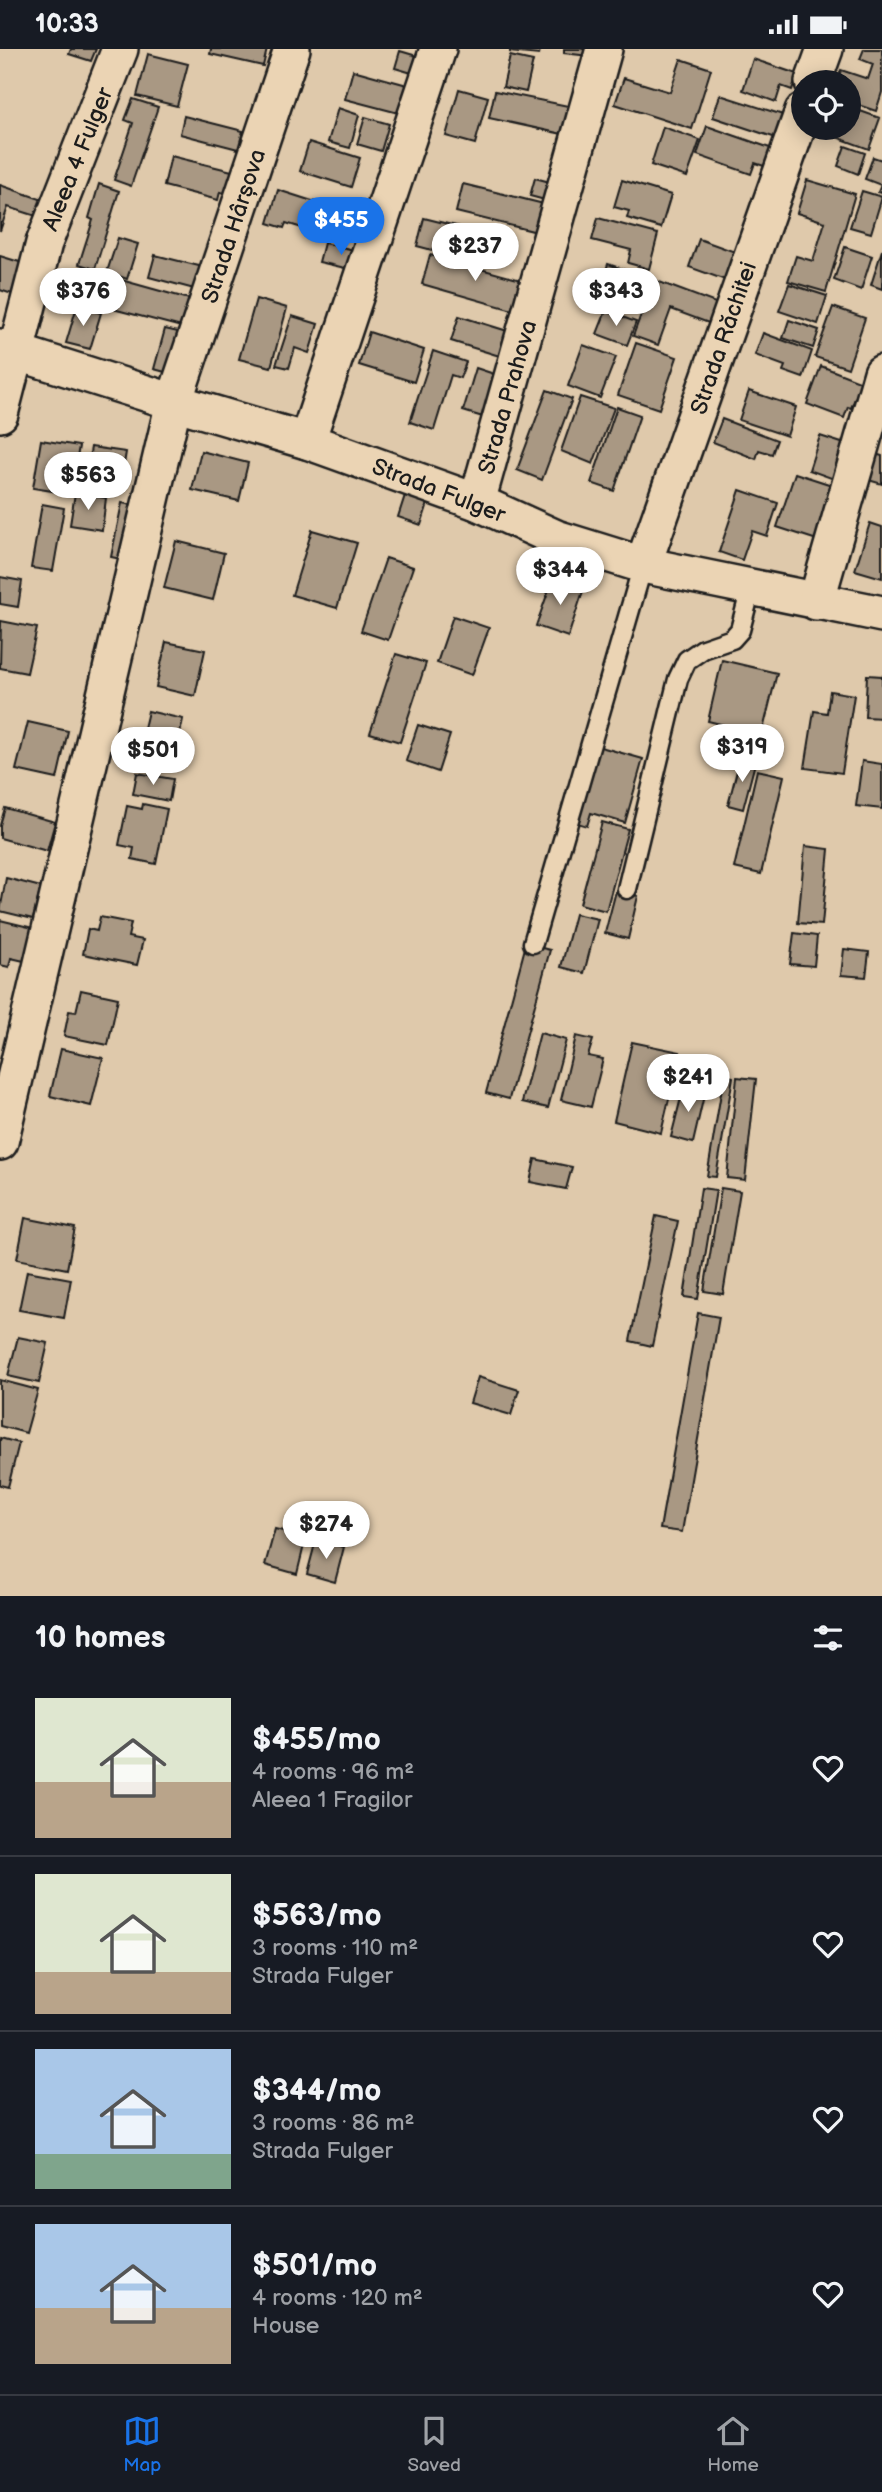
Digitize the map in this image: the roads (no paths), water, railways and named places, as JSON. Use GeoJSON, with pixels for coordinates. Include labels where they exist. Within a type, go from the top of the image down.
{"type":"FeatureCollection","features":[{"type":"Feature","properties":{"kind":"street","name":"Aleea 4 Fulger"},"geometry":{"type":"LineString","coordinates":[[0,414],[7,350],[44,243],[120,49]]}},
{"type":"Feature","properties":{"kind":"street","name":"Strada Hârșova"},"geometry":{"type":"LineString","coordinates":[[0,1142],[174,402],[292,49]]}},
{"type":"Feature","properties":{"kind":"street"},"geometry":{"type":"LineString","coordinates":[[307,441],[438,49]]}},
{"type":"Feature","properties":{"kind":"street","name":"Strada Prahova"},"geometry":{"type":"LineString","coordinates":[[477,502],[604,49]]}},
{"type":"Feature","properties":{"kind":"street"},"geometry":{"type":"LineString","coordinates":[[817,70],[825,49]]}},
{"type":"Feature","properties":{"kind":"street","name":"Strada Răchitei"},"geometry":{"type":"LineString","coordinates":[[643,565],[793,140]]}},
{"type":"Feature","properties":{"kind":"street","name":"Strada Fulger"},"geometry":{"type":"LineString","coordinates":[[7,350],[307,441],[477,502],[556,538],[643,565],[882,614]]}},
{"type":"Feature","properties":{"kind":"street"},"geometry":{"type":"LineString","coordinates":[[816,602],[882,373]]}},
{"type":"Feature","properties":{"kind":"lane"},"geometry":{"type":"LineString","coordinates":[[533,943],[643,565]]}},
{"type":"Feature","properties":{"kind":"lane"},"geometry":{"type":"LineString","coordinates":[[627,889],[678,679],[687,660],[703,649],[732,639],[740,630],[751,588]]}}]}
